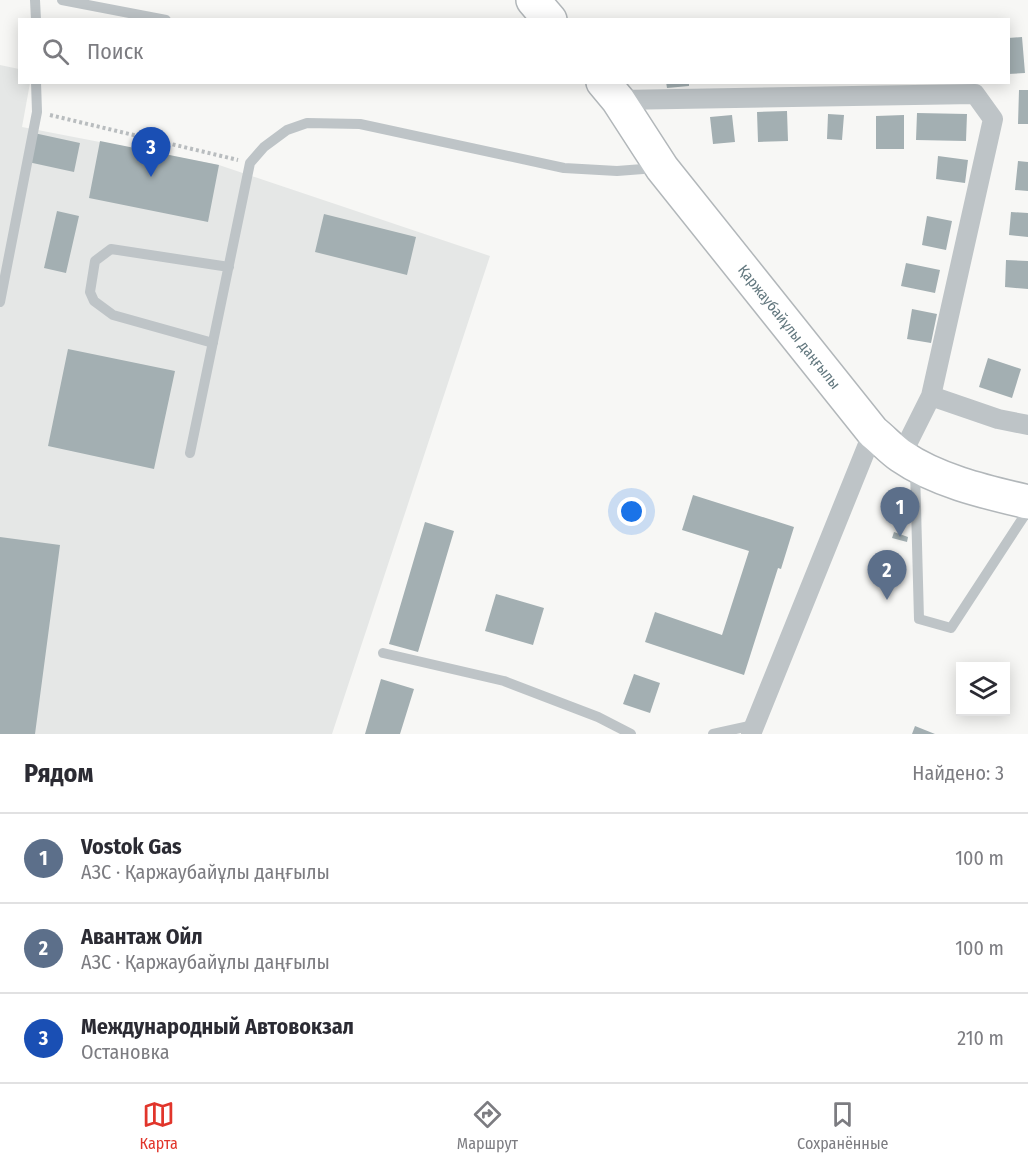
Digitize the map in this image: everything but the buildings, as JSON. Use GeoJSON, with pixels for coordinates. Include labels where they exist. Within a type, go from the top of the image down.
{"type":"FeatureCollection","features":[{"type":"Feature","properties":{"kind":"highway"},"geometry":{"type":"LineString","coordinates":[[533,0],[548,18]]}},
{"type":"Feature","properties":{"kind":"highway","name":"Қаржаубайұлы даңғылы"},"geometry":{"type":"LineString","coordinates":[[610,92],[662,168],[873,432],[908,460],[963,484],[1028,502]]}},
{"type":"Feature","properties":{"kind":"street"},"geometry":{"type":"LineString","coordinates":[[610,92],[975,94],[993,119],[931,396],[908,460]]}},
{"type":"Feature","properties":{"kind":"street"},"geometry":{"type":"LineString","coordinates":[[931,396],[998,419],[1028,425]]}},
{"type":"Feature","properties":{"kind":"street"},"geometry":{"type":"LineString","coordinates":[[752,729],[873,432]]}},
{"type":"Feature","properties":{"kind":"lane"},"geometry":{"type":"LineString","coordinates":[[36,0],[36,18]]}},
{"type":"Feature","properties":{"kind":"lane"},"geometry":{"type":"LineString","coordinates":[[62,0],[156,18]]}},
{"type":"Feature","properties":{"kind":"lane"},"geometry":{"type":"LineString","coordinates":[[0,302],[37,112],[36,84]]}},
{"type":"Feature","properties":{"kind":"lane"},"geometry":{"type":"LineString","coordinates":[[190,453],[250,164],[264,147],[287,130],[308,123],[360,124],[564,168],[617,171],[662,168]]}},
{"type":"Feature","properties":{"kind":"lane"},"geometry":{"type":"LineString","coordinates":[[213,343],[113,315],[102,308],[90,292],[95,261],[111,249],[229,267]]}},
{"type":"Feature","properties":{"kind":"lane"},"geometry":{"type":"LineString","coordinates":[[908,460],[919,618],[951,628],[1028,510]]}},
{"type":"Feature","properties":{"kind":"lane"},"geometry":{"type":"LineString","coordinates":[[383,653],[504,681],[598,717],[631,734]]}},
{"type":"Feature","properties":{"kind":"lane"},"geometry":{"type":"LineString","coordinates":[[713,734],[752,729]]}},
{"type":"Feature","properties":{"kind":"path"},"geometry":{"type":"LineString","coordinates":[[37,112],[250,164]]}},
{"type":"Feature","properties":{"kind":"shaded area"},"geometry":{"type":"Polygon","coordinates":[[[0,65],[18,69],[18,84],[30,84],[22,127],[219,165],[490,256],[332,734],[0,734],[0,65]]]}},
{"type":"Feature","properties":{"kind":"place","name":"Международный Автовокзал"},"geometry":{"type":"Point","coordinates":[151,177]}},
{"type":"Feature","properties":{"kind":"place","name":"Vostok Gas"},"geometry":{"type":"Point","coordinates":[900,537]}},
{"type":"Feature","properties":{"kind":"place","name":"Авантаж Ойл"},"geometry":{"type":"Point","coordinates":[887,600]}}]}
